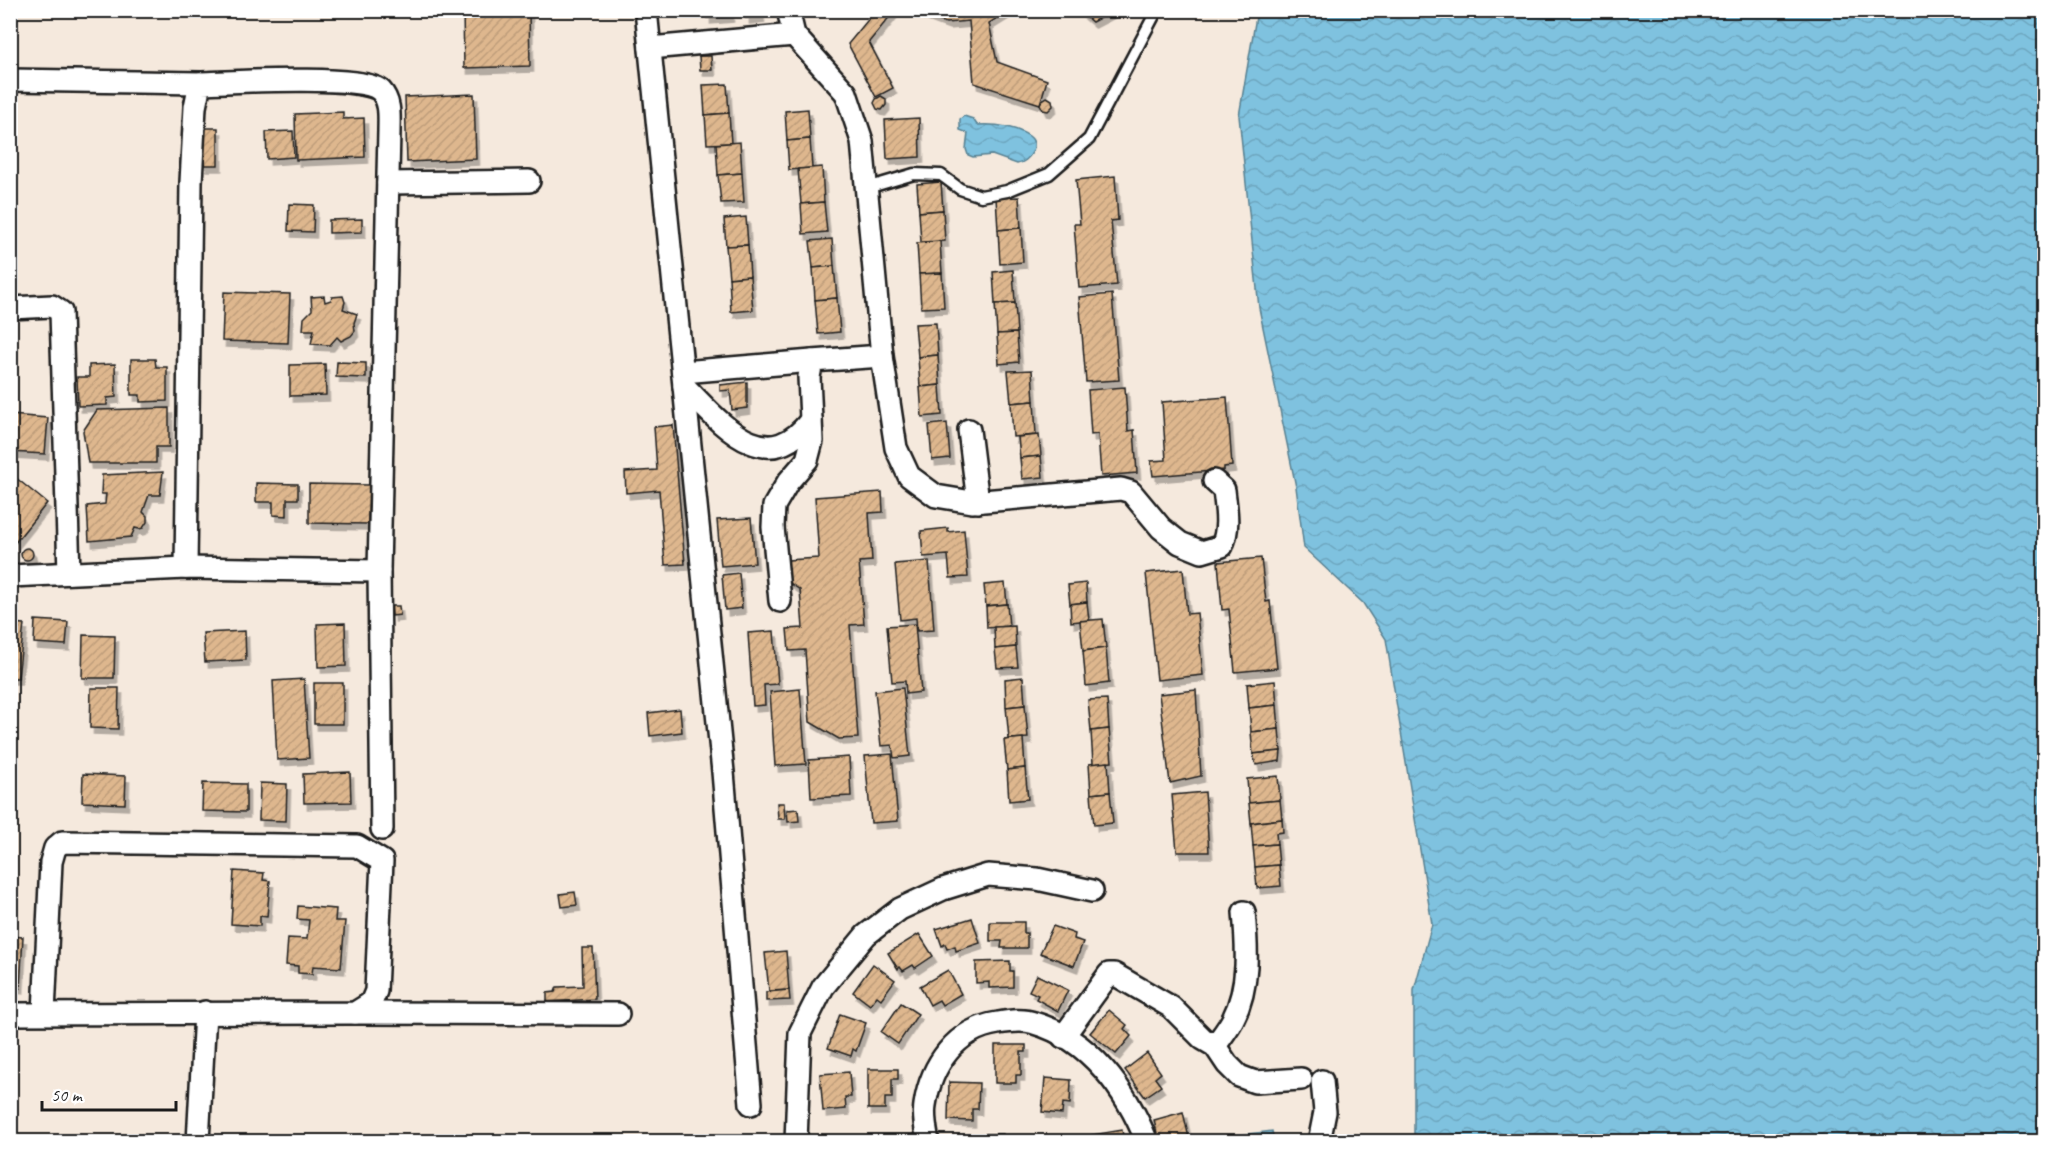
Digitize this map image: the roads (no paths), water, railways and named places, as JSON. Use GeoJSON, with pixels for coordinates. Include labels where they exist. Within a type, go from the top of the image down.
{"type":"FeatureCollection","features":[{"type":"Feature","properties":{"kind":"street"},"geometry":{"type":"LineString","coordinates":[[646,10],[723,772],[751,1104]]}},
{"type":"Feature","properties":{"kind":"street"},"geometry":{"type":"LineString","coordinates":[[788,10],[794,35],[846,93],[862,141],[882,356],[896,448],[909,476],[936,496],[978,502],[1121,489],[1131,492],[1161,528],[1180,543],[1202,552],[1222,546],[1226,536],[1228,523],[1224,490],[1214,481]]}},
{"type":"Feature","properties":{"kind":"street"},"geometry":{"type":"LineString","coordinates":[[650,48],[794,35]]}},
{"type":"Feature","properties":{"kind":"street"},"geometry":{"type":"LineString","coordinates":[[10,80],[200,83],[268,80],[362,83],[380,89],[388,104],[379,571],[381,829]]}},
{"type":"Feature","properties":{"kind":"street"},"geometry":{"type":"LineString","coordinates":[[186,568],[191,182],[195,107],[200,83]]}},
{"type":"Feature","properties":{"kind":"street"},"geometry":{"type":"LineString","coordinates":[[388,183],[529,180]]}},
{"type":"Feature","properties":{"kind":"street"},"geometry":{"type":"LineString","coordinates":[[10,308],[52,306],[61,312],[69,573]]}},
{"type":"Feature","properties":{"kind":"street"},"geometry":{"type":"LineString","coordinates":[[683,379],[812,361],[882,356]]}},
{"type":"Feature","properties":{"kind":"street"},"geometry":{"type":"LineString","coordinates":[[780,601],[773,527],[774,506],[788,483],[807,460],[812,441],[809,377],[812,361]]}},
{"type":"Feature","properties":{"kind":"street"},"geometry":{"type":"LineString","coordinates":[[683,379],[720,422],[754,444],[770,447],[783,444],[801,432],[811,420]]}},
{"type":"Feature","properties":{"kind":"street"},"geometry":{"type":"LineString","coordinates":[[969,430],[978,502]]}},
{"type":"Feature","properties":{"kind":"street"},"geometry":{"type":"LineString","coordinates":[[10,576],[186,568],[379,571]]}},
{"type":"Feature","properties":{"kind":"street"},"geometry":{"type":"LineString","coordinates":[[44,1013],[51,862],[55,848],[62,842],[357,846],[382,861],[376,990],[371,1003],[355,1013]]}},
{"type":"Feature","properties":{"kind":"street"},"geometry":{"type":"LineString","coordinates":[[796,1142],[800,1033],[823,987],[866,935],[900,909],[943,889],[988,875],[1037,879],[1092,891]]}},
{"type":"Feature","properties":{"kind":"street"},"geometry":{"type":"LineString","coordinates":[[1215,1046],[1234,1017],[1240,999],[1247,952],[1244,912]]}},
{"type":"Feature","properties":{"kind":"street"},"geometry":{"type":"LineString","coordinates":[[1064,1037],[1097,989],[1109,974],[1114,974],[1171,1007],[1203,1039],[1215,1046],[1227,1064],[1239,1076],[1255,1082],[1312,1080],[1324,1112],[1319,1142]]}},
{"type":"Feature","properties":{"kind":"street"},"geometry":{"type":"LineString","coordinates":[[198,1142],[204,1012]]}},
{"type":"Feature","properties":{"kind":"street"},"geometry":{"type":"LineString","coordinates":[[10,1014],[204,1012],[618,1014]]}},
{"type":"Feature","properties":{"kind":"street"},"geometry":{"type":"LineString","coordinates":[[928,1142],[925,1107],[931,1079],[941,1059],[956,1042],[976,1029],[1014,1020],[1034,1022],[1064,1037],[1099,1063],[1119,1087],[1147,1142]]}},
{"type":"Feature","properties":{"kind":"lane"},"geometry":{"type":"LineString","coordinates":[[867,188],[914,174],[941,175],[960,189],[981,196],[1007,191],[1049,174],[1089,139],[1157,10]]}},
{"type":"Feature","properties":{"kind":"water"},"geometry":{"type":"Polygon","coordinates":[[[1257,11],[2044,11],[2044,1141],[1414,1141],[1414,990],[1432,924],[1386,639],[1363,603],[1304,548],[1296,487],[1259,308],[1239,116],[1257,11]]]}},
{"type":"Feature","properties":{"kind":"water"},"geometry":{"type":"Polygon","coordinates":[[[964,116],[973,119],[977,125],[1004,126],[1029,136],[1034,144],[1032,153],[1026,160],[1017,164],[992,155],[973,157],[968,155],[966,149],[968,133],[960,130],[960,119],[964,116]]]}},
{"type":"Feature","properties":{"kind":"water"},"geometry":{"type":"Polygon","coordinates":[[[1272,1131],[1274,1141],[1242,1141],[1241,1135],[1272,1131]]]}}]}
